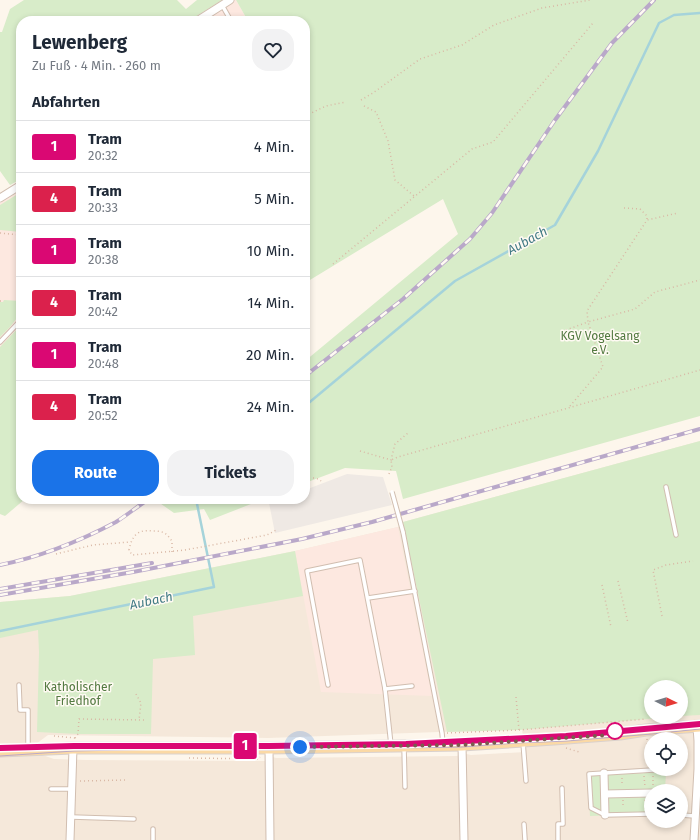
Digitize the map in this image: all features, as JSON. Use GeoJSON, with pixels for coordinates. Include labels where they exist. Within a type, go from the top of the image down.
{"type":"FeatureCollection","features":[{"type":"Feature","properties":{"kind":"main road"},"geometry":{"type":"LineString","coordinates":[[0,752],[28,750],[74,743],[270,748],[462,745],[521,735],[620,734],[646,724],[698,727]]}},
{"type":"Feature","properties":{"kind":"street"},"geometry":{"type":"LineString","coordinates":[[205,16],[230,0]]}},
{"type":"Feature","properties":{"kind":"street"},"geometry":{"type":"LineString","coordinates":[[0,198],[16,188]]}},
{"type":"Feature","properties":{"kind":"street"},"geometry":{"type":"LineString","coordinates":[[694,840],[698,816],[698,727]]}},
{"type":"Feature","properties":{"kind":"street"},"geometry":{"type":"LineString","coordinates":[[70,840],[74,743]]}},
{"type":"Feature","properties":{"kind":"street"},"geometry":{"type":"LineString","coordinates":[[462,745],[464,840]]}},
{"type":"Feature","properties":{"kind":"street"},"geometry":{"type":"LineString","coordinates":[[270,748],[270,840]]}},
{"type":"Feature","properties":{"kind":"street"},"geometry":{"type":"LineString","coordinates":[[604,773],[606,815]]}},
{"type":"Feature","properties":{"kind":"street"},"geometry":{"type":"LineString","coordinates":[[605,794],[644,792]]}},
{"type":"Feature","properties":{"kind":"lane"},"geometry":{"type":"LineString","coordinates":[[222,5],[228,16]]}},
{"type":"Feature","properties":{"kind":"lane"},"geometry":{"type":"LineString","coordinates":[[0,342],[16,325]]}},
{"type":"Feature","properties":{"kind":"lane"},"geometry":{"type":"LineString","coordinates":[[666,487],[676,535]]}},
{"type":"Feature","properties":{"kind":"lane"},"geometry":{"type":"LineString","coordinates":[[392,492],[403,532],[415,591],[443,745]]}},
{"type":"Feature","properties":{"kind":"lane"},"geometry":{"type":"LineString","coordinates":[[328,684],[307,571],[360,560],[385,689],[391,746]]}},
{"type":"Feature","properties":{"kind":"lane"},"geometry":{"type":"LineString","coordinates":[[368,598],[415,591]]}},
{"type":"Feature","properties":{"kind":"lane"},"geometry":{"type":"LineString","coordinates":[[20,685],[20,710],[28,710],[28,750]]}},
{"type":"Feature","properties":{"kind":"lane"},"geometry":{"type":"LineString","coordinates":[[385,689],[412,686]]}},
{"type":"Feature","properties":{"kind":"lane"},"geometry":{"type":"LineString","coordinates":[[521,735],[526,781]]}},
{"type":"Feature","properties":{"kind":"lane"},"geometry":{"type":"LineString","coordinates":[[404,746],[405,786]]}},
{"type":"Feature","properties":{"kind":"lane"},"geometry":{"type":"LineString","coordinates":[[644,771],[589,774],[591,808],[606,815],[644,814]]}},
{"type":"Feature","properties":{"kind":"lane"},"geometry":{"type":"LineString","coordinates":[[558,840],[558,824],[563,824],[562,788]]}},
{"type":"Feature","properties":{"kind":"lane"},"geometry":{"type":"LineString","coordinates":[[51,789],[72,789]]}},
{"type":"Feature","properties":{"kind":"lane"},"geometry":{"type":"LineString","coordinates":[[688,815],[698,816]]}},
{"type":"Feature","properties":{"kind":"lane"},"geometry":{"type":"LineString","coordinates":[[72,817],[134,819]]}},
{"type":"Feature","properties":{"kind":"lane"},"geometry":{"type":"LineString","coordinates":[[524,824],[525,840]]}},
{"type":"Feature","properties":{"kind":"lane"},"geometry":{"type":"LineString","coordinates":[[153,829],[153,840]]}},
{"type":"Feature","properties":{"kind":"path"},"geometry":{"type":"LineString","coordinates":[[361,100],[420,59],[462,45],[494,25],[542,8],[590,0]]}},
{"type":"Feature","properties":{"kind":"path"},"geometry":{"type":"LineString","coordinates":[[333,264],[472,149],[493,142],[593,23]]}},
{"type":"Feature","properties":{"kind":"path"},"geometry":{"type":"LineString","coordinates":[[310,114],[326,106],[346,102]]}},
{"type":"Feature","properties":{"kind":"path"},"geometry":{"type":"LineString","coordinates":[[364,106],[376,112],[388,141],[395,180],[415,196]]}},
{"type":"Feature","properties":{"kind":"path"},"geometry":{"type":"LineString","coordinates":[[624,208],[640,209],[647,216],[647,220]]}},
{"type":"Feature","properties":{"kind":"path"},"geometry":{"type":"LineString","coordinates":[[568,408],[603,367],[588,322],[588,311],[647,220],[678,213]]}},
{"type":"Feature","properties":{"kind":"path"},"geometry":{"type":"LineString","coordinates":[[0,233],[16,235]]}},
{"type":"Feature","properties":{"kind":"path"},"geometry":{"type":"LineString","coordinates":[[566,330],[588,322],[635,309],[656,292],[700,280]]}},
{"type":"Feature","properties":{"kind":"path"},"geometry":{"type":"LineString","coordinates":[[360,451],[391,460],[700,370]]}},
{"type":"Feature","properties":{"kind":"path"},"geometry":{"type":"LineString","coordinates":[[389,474],[392,467],[391,460],[395,444],[408,433]]}},
{"type":"Feature","properties":{"kind":"path"},"geometry":{"type":"LineString","coordinates":[[310,478],[319,479],[321,481]]}},
{"type":"Feature","properties":{"kind":"path"},"geometry":{"type":"LineString","coordinates":[[172,552],[172,541],[165,533],[159,531],[147,530],[139,532],[130,542],[129,550],[132,555],[172,552],[267,535],[278,529]]}},
{"type":"Feature","properties":{"kind":"path"},"geometry":{"type":"LineString","coordinates":[[56,554],[93,545],[130,542]]}},
{"type":"Feature","properties":{"kind":"path"},"geometry":{"type":"LineString","coordinates":[[662,616],[653,570],[666,565],[693,561]]}},
{"type":"Feature","properties":{"kind":"path"},"geometry":{"type":"LineString","coordinates":[[618,581],[628,623]]}},
{"type":"Feature","properties":{"kind":"path"},"geometry":{"type":"LineString","coordinates":[[602,585],[611,627]]}},
{"type":"Feature","properties":{"kind":"path"},"geometry":{"type":"LineString","coordinates":[[136,694],[140,703],[139,720]]}},
{"type":"Feature","properties":{"kind":"path"},"geometry":{"type":"LineString","coordinates":[[516,697],[521,735]]}},
{"type":"Feature","properties":{"kind":"path"},"geometry":{"type":"LineString","coordinates":[[54,736],[74,743],[78,734],[79,719],[144,720]]}},
{"type":"Feature","properties":{"kind":"path"},"geometry":{"type":"LineString","coordinates":[[442,734],[521,735],[646,724],[647,732]]}},
{"type":"Feature","properties":{"kind":"path"},"geometry":{"type":"LineString","coordinates":[[72,781],[126,780]]}},
{"type":"Feature","properties":{"kind":"shaded area"},"geometry":{"type":"Polygon","coordinates":[[[236,0],[245,16],[210,16],[236,0]]]}},
{"type":"Feature","properties":{"kind":"shaded area"},"geometry":{"type":"Polygon","coordinates":[[[16,193],[16,342],[0,357],[0,203],[16,193]]]}},
{"type":"Feature","properties":{"kind":"shaded area"},"geometry":{"type":"Polygon","coordinates":[[[700,441],[700,840],[0,840],[0,602],[70,596],[295,551],[398,527],[403,522],[700,441]],[[522,729],[268,738],[48,735],[28,750],[54,759],[86,760],[266,761],[269,756],[276,758],[457,756],[462,753],[471,755],[525,752],[522,729]]]}},
{"type":"Feature","properties":{"kind":"shaded area"},"geometry":{"type":"Polygon","coordinates":[[[347,474],[383,477],[392,505],[275,533],[269,504],[310,504],[310,488],[347,474]]]}},
{"type":"Feature","properties":{"kind":"shaded area"},"geometry":{"type":"Polygon","coordinates":[[[398,527],[432,696],[321,692],[295,551],[398,527]]]}},
{"type":"Feature","properties":{"kind":"green space"},"geometry":{"type":"Polygon","coordinates":[[[24,0],[177,0],[186,9],[197,0],[222,0],[197,16],[16,16],[16,182],[10,185],[0,171],[0,32],[2,32],[10,9],[24,0]]]}},
{"type":"Feature","properties":{"kind":"green space","name":"KGV Vogelsang e.V."},"geometry":{"type":"Polygon","coordinates":[[[236,0],[700,0],[700,416],[403,499],[396,471],[345,468],[310,481],[310,357],[458,234],[443,199],[310,280],[310,16],[245,16],[236,0]]]}},
{"type":"Feature","properties":{"kind":"green space"},"geometry":{"type":"Polygon","coordinates":[[[16,195],[16,232],[0,230],[0,205],[16,195]]]}},
{"type":"Feature","properties":{"kind":"green space"},"geometry":{"type":"Polygon","coordinates":[[[4,300],[16,301],[16,319],[0,337],[0,302],[3,302],[4,300]]]}},
{"type":"Feature","properties":{"kind":"green space"},"geometry":{"type":"Polygon","coordinates":[[[16,330],[16,504],[19,504],[5,516],[0,514],[0,347],[16,330]]]}},
{"type":"Feature","properties":{"kind":"green space"},"geometry":{"type":"Polygon","coordinates":[[[700,441],[700,715],[688,716],[688,680],[644,680],[644,719],[519,730],[447,732],[403,522],[700,441]]]}},
{"type":"Feature","properties":{"kind":"green space"},"geometry":{"type":"Polygon","coordinates":[[[161,504],[251,504],[210,520],[204,509],[174,513],[161,504]]]}},
{"type":"Feature","properties":{"kind":"green space","name":"Katholischer Friedhof"},"geometry":{"type":"Polygon","coordinates":[[[295,551],[303,596],[193,616],[195,655],[153,659],[151,734],[78,734],[37,732],[39,652],[38,630],[0,638],[0,602],[70,596],[295,551]]]}},
{"type":"Feature","properties":{"kind":"green space"},"geometry":{"type":"Polygon","coordinates":[[[644,773],[644,776],[666,776],[665,784],[644,784],[644,814],[590,816],[588,776],[644,773]]]}},
{"type":"Feature","properties":{"kind":"waterway","name":"Aubach"},"geometry":{"type":"LineString","coordinates":[[310,402],[455,281],[555,225],[598,151],[659,23],[674,15],[700,13]]}},
{"type":"Feature","properties":{"kind":"waterway","name":"Aubach"},"geometry":{"type":"LineString","coordinates":[[0,631],[214,587],[197,504]]}},
{"type":"Feature","properties":{"kind":"tram line","name":"1"},"geometry":{"type":"LineString","coordinates":[[0,748],[53,746],[269,746],[406,744],[566,736],[700,724]]}},
{"type":"Feature","properties":{"kind":"tram line"},"geometry":{"type":"LineString","coordinates":[[0,756],[74,751],[172,749],[269,750],[462,747],[567,741],[700,729]]}},
{"type":"Feature","properties":{"kind":"tram line"},"geometry":{"type":"LineString","coordinates":[[0,748],[71,746]]}},
{"type":"Feature","properties":{"kind":"railway"},"geometry":{"type":"LineString","coordinates":[[310,372],[403,299],[470,239],[492,213],[555,120],[612,43],[654,0]]}},
{"type":"Feature","properties":{"kind":"railway"},"geometry":{"type":"LineString","coordinates":[[0,595],[133,572],[302,539],[372,522],[700,429]]}},
{"type":"Feature","properties":{"kind":"railway"},"geometry":{"type":"LineString","coordinates":[[0,565],[30,558],[60,548],[88,536],[116,522],[142,504]]}},
{"type":"Feature","properties":{"kind":"railway"},"geometry":{"type":"LineString","coordinates":[[0,589],[152,563]]}},
{"type":"Feature","properties":{"kind":"route"},"geometry":{"type":"LineString","coordinates":[[300,747],[462,745],[608,735],[615,731]]}}]}
